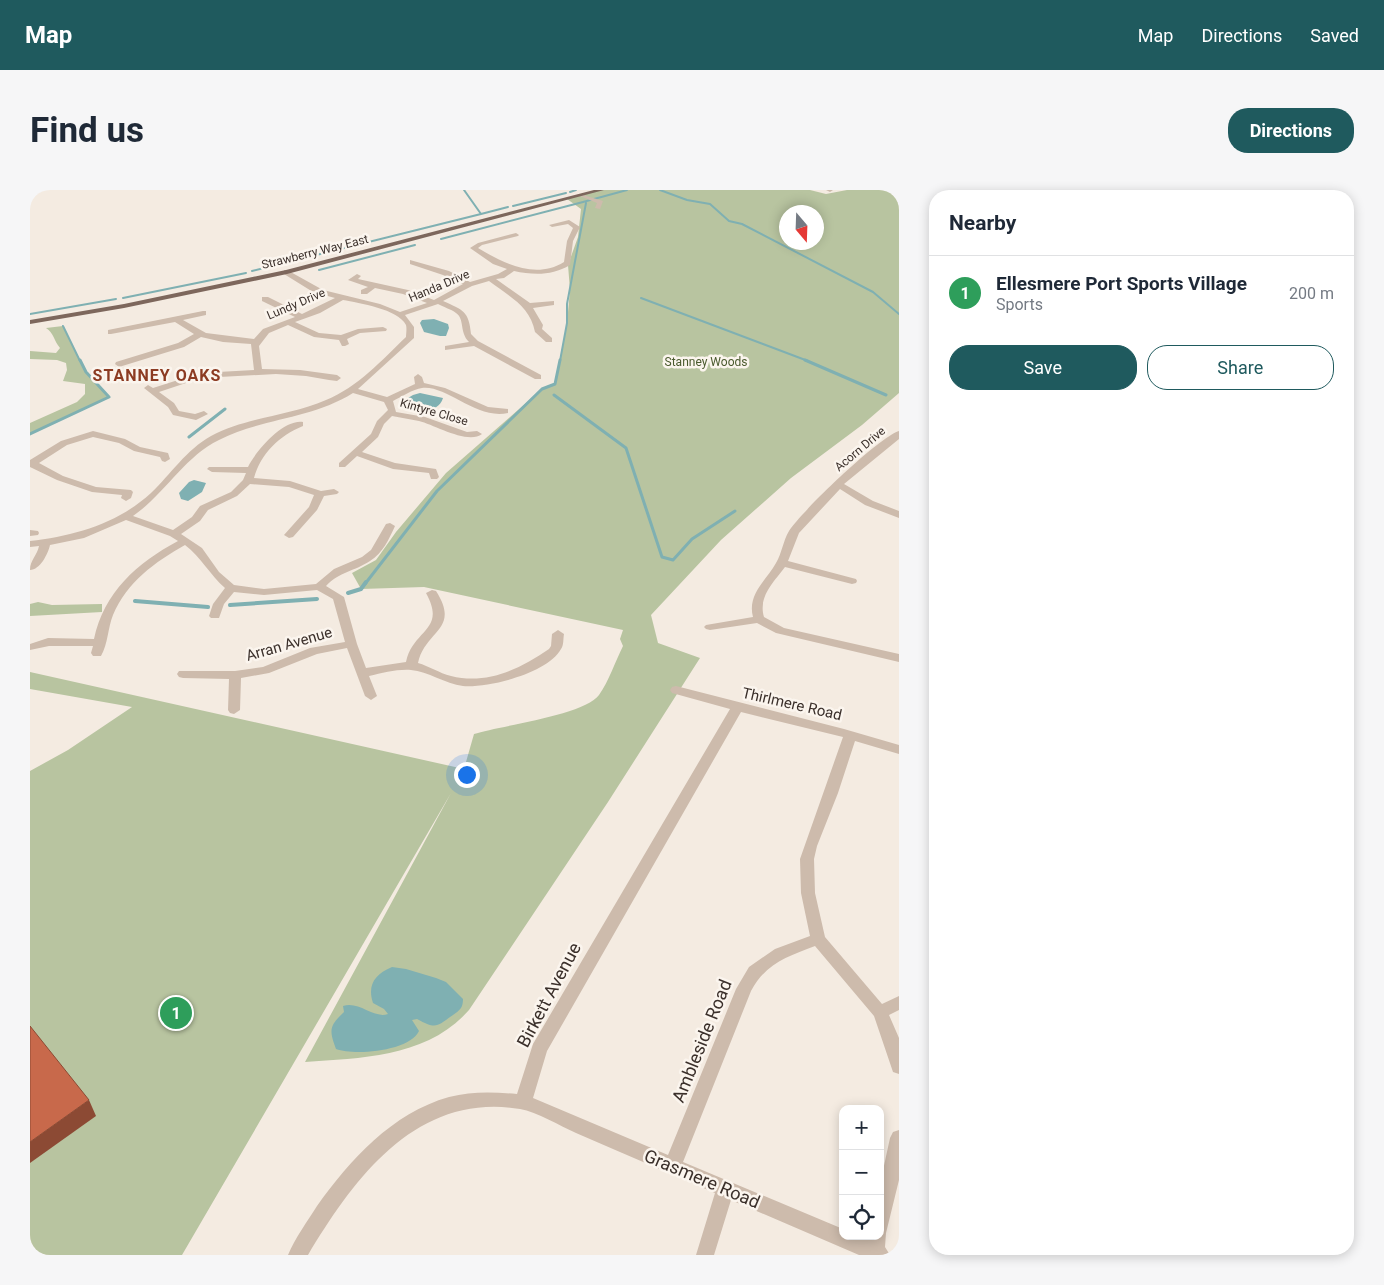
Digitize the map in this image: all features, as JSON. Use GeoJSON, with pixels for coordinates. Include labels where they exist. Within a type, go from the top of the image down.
{"type":"FeatureCollection","features":[{"type":"Feature","properties":{"kind":"main road","name":"Strawberry Way East"},"geometry":{"type":"LineString","coordinates":[[30,322],[124,306],[287,272],[601,190]]}},
{"type":"Feature","properties":{"kind":"street"},"geometry":{"type":"LineString","coordinates":[[582,195],[601,202],[598,208]]}},
{"type":"Feature","properties":{"kind":"street"},"geometry":{"type":"LineString","coordinates":[[512,237],[480,244],[474,248],[495,262],[513,268],[548,271],[563,267],[566,263],[570,241],[577,227],[569,222],[552,225]]}},
{"type":"Feature","properties":{"kind":"street"},"geometry":{"type":"LineString","coordinates":[[413,262],[446,273],[469,284]]}},
{"type":"Feature","properties":{"kind":"street","name":"Handa Drive"},"geometry":{"type":"LineString","coordinates":[[401,314],[435,302],[469,284],[508,273],[513,268]]}},
{"type":"Feature","properties":{"kind":"street"},"geometry":{"type":"LineString","coordinates":[[30,544],[45,543],[92,532],[126,517],[156,493],[193,452],[214,439],[250,424],[319,406],[342,396],[352,390],[410,338],[411,325],[401,314],[383,307],[341,298],[309,287],[287,272]]}},
{"type":"Feature","properties":{"kind":"street"},"geometry":{"type":"LineString","coordinates":[[351,279],[405,292],[461,312],[466,322],[467,335],[475,343],[538,377]]}},
{"type":"Feature","properties":{"kind":"street"},"geometry":{"type":"LineString","coordinates":[[492,279],[528,306],[538,323],[538,330],[549,337]]}},
{"type":"Feature","properties":{"kind":"street"},"geometry":{"type":"LineString","coordinates":[[364,292],[374,286]]}},
{"type":"Feature","properties":{"kind":"street","name":"Lundy Drive"},"geometry":{"type":"LineString","coordinates":[[255,342],[266,331],[317,311],[341,298]]}},
{"type":"Feature","properties":{"kind":"street"},"geometry":{"type":"LineString","coordinates":[[266,299],[301,317]]}},
{"type":"Feature","properties":{"kind":"street"},"geometry":{"type":"LineString","coordinates":[[528,306],[551,303]]}},
{"type":"Feature","properties":{"kind":"street"},"geometry":{"type":"LineString","coordinates":[[111,333],[203,313]]}},
{"type":"Feature","properties":{"kind":"street"},"geometry":{"type":"LineString","coordinates":[[177,319],[200,334],[226,340],[255,342],[254,352],[258,364],[258,372]]}},
{"type":"Feature","properties":{"kind":"street"},"geometry":{"type":"LineString","coordinates":[[288,322],[317,334],[344,341],[358,331],[384,329]]}},
{"type":"Feature","properties":{"kind":"street"},"geometry":{"type":"LineString","coordinates":[[122,361],[181,345],[200,334]]}},
{"type":"Feature","properties":{"kind":"street"},"geometry":{"type":"LineString","coordinates":[[448,348],[475,343]]}},
{"type":"Feature","properties":{"kind":"street"},"geometry":{"type":"LineString","coordinates":[[199,418],[176,413],[171,405],[150,389],[200,376],[258,372],[304,373],[332,381]]}},
{"type":"Feature","properties":{"kind":"street"},"geometry":{"type":"LineString","coordinates":[[388,400],[419,381],[438,387],[465,401],[500,413]]}},
{"type":"Feature","properties":{"kind":"street"},"geometry":{"type":"LineString","coordinates":[[342,465],[375,435],[380,423],[390,413],[392,406],[388,400],[352,390]]}},
{"type":"Feature","properties":{"kind":"street","name":"Kintyre Close"},"geometry":{"type":"LineString","coordinates":[[390,413],[422,419],[473,437]]}},
{"type":"Feature","properties":{"kind":"street"},"geometry":{"type":"LineString","coordinates":[[174,534],[196,520],[204,508],[234,494],[248,481],[251,470],[262,452],[292,425]]}},
{"type":"Feature","properties":{"kind":"street"},"geometry":{"type":"LineString","coordinates":[[31,464],[64,443],[95,430],[137,449],[168,456]]}},
{"type":"Feature","properties":{"kind":"street","name":"Acorn Drive"},"geometry":{"type":"LineString","coordinates":[[759,619],[756,603],[782,563],[794,532],[847,474],[899,434]]}},
{"type":"Feature","properties":{"kind":"street"},"geometry":{"type":"LineString","coordinates":[[356,453],[370,456],[393,466],[436,472]]}},
{"type":"Feature","properties":{"kind":"street"},"geometry":{"type":"LineString","coordinates":[[31,464],[60,478],[95,490],[130,493]]}},
{"type":"Feature","properties":{"kind":"street"},"geometry":{"type":"LineString","coordinates":[[212,469],[251,470]]}},
{"type":"Feature","properties":{"kind":"street"},"geometry":{"type":"LineString","coordinates":[[248,481],[290,484],[320,494],[334,492]]}},
{"type":"Feature","properties":{"kind":"street"},"geometry":{"type":"LineString","coordinates":[[838,484],[869,503],[899,515]]}},
{"type":"Feature","properties":{"kind":"street"},"geometry":{"type":"LineString","coordinates":[[289,535],[313,508],[320,494]]}},
{"type":"Feature","properties":{"kind":"street"},"geometry":{"type":"LineString","coordinates":[[126,517],[174,534],[185,541],[198,550],[215,574],[231,588],[264,592],[319,587],[338,597],[350,644],[371,696]]}},
{"type":"Feature","properties":{"kind":"street"},"geometry":{"type":"LineString","coordinates":[[319,587],[331,574],[371,558],[380,547],[390,526]]}},
{"type":"Feature","properties":{"kind":"street"},"geometry":{"type":"LineString","coordinates":[[37,643],[58,641],[98,648],[112,603],[124,586],[149,561],[185,541]]}},
{"type":"Feature","properties":{"kind":"street"},"geometry":{"type":"LineString","coordinates":[[32,567],[43,553],[45,543]]}},
{"type":"Feature","properties":{"kind":"street"},"geometry":{"type":"LineString","coordinates":[[782,563],[852,581]]}},
{"type":"Feature","properties":{"kind":"street"},"geometry":{"type":"LineString","coordinates":[[216,616],[219,604],[231,588]]}},
{"type":"Feature","properties":{"kind":"street"},"geometry":{"type":"LineString","coordinates":[[411,666],[416,648],[428,636],[440,617],[439,597]]}},
{"type":"Feature","properties":{"kind":"street"},"geometry":{"type":"LineString","coordinates":[[710,627],[759,619],[780,631],[899,658]]}},
{"type":"Feature","properties":{"kind":"street"},"geometry":{"type":"LineString","coordinates":[[361,673],[411,666],[453,680],[483,682],[500,680],[517,674],[553,652],[557,647],[558,634]]}},
{"type":"Feature","properties":{"kind":"street","name":"Arran Avenue"},"geometry":{"type":"LineString","coordinates":[[183,674],[236,675],[265,670],[314,651],[350,644]]}},
{"type":"Feature","properties":{"kind":"street","name":"Arran Avenue"},"geometry":{"type":"LineString","coordinates":[[234,710],[236,675]]}},
{"type":"Feature","properties":{"kind":"street","name":"Thirlmere Road"},"geometry":{"type":"LineString","coordinates":[[676,690],[737,708],[850,735],[899,750]]}},
{"type":"Feature","properties":{"kind":"street","name":"Birkett Avenue"},"geometry":{"type":"LineString","coordinates":[[523,1102],[539,1049],[737,708]]}},
{"type":"Feature","properties":{"kind":"street"},"geometry":{"type":"LineString","coordinates":[[850,735],[807,859],[808,893],[818,939],[880,1012],[892,1041],[899,1067]]}},
{"type":"Feature","properties":{"kind":"street","name":"Ambleside Road"},"geometry":{"type":"LineString","coordinates":[[672,1166],[744,989],[754,971],[780,953],[818,939]]}},
{"type":"Feature","properties":{"kind":"street"},"geometry":{"type":"LineString","coordinates":[[880,1012],[899,1003]]}},
{"type":"Feature","properties":{"kind":"street"},"geometry":{"type":"LineString","coordinates":[[297,1255],[320,1215],[354,1171],[376,1148],[400,1130],[423,1116],[452,1103],[469,1099],[505,1098],[523,1102]]}},
{"type":"Feature","properties":{"kind":"street","name":"Grasmere Road"},"geometry":{"type":"LineString","coordinates":[[523,1102],[725,1189],[878,1248]]}},
{"type":"Feature","properties":{"kind":"street"},"geometry":{"type":"LineString","coordinates":[[884,1208],[899,1138]]}},
{"type":"Feature","properties":{"kind":"street"},"geometry":{"type":"LineString","coordinates":[[705,1255],[725,1189]]}},
{"type":"Feature","properties":{"kind":"green space","name":"Stanney Woods"},"geometry":{"type":"Polygon","coordinates":[[[601,190],[810,190],[826,194],[847,190],[899,190],[899,393],[862,425],[791,478],[721,540],[651,615],[658,643],[700,658],[608,802],[469,1010],[453,1026],[414,1046],[393,1052],[349,1059],[305,1062],[451,793],[182,1255],[30,1255],[30,771],[68,750],[132,707],[30,689],[30,672],[464,769],[474,734],[560,714],[591,702],[603,690],[609,678],[623,646],[620,639],[623,630],[424,587],[361,589],[352,573],[376,560],[396,532],[446,473],[542,389],[555,384],[567,323],[570,290],[568,265],[578,237],[581,209],[567,199],[601,190]]]}},
{"type":"Feature","properties":{"kind":"green space"},"geometry":{"type":"Polygon","coordinates":[[[63,326],[86,372],[109,397],[30,434],[30,423],[77,402],[85,394],[85,384],[63,381],[67,370],[66,363],[57,360],[30,359],[30,351],[56,353],[60,348],[51,332],[46,328],[63,326]]]}},
{"type":"Feature","properties":{"kind":"green space"},"geometry":{"type":"Polygon","coordinates":[[[38,602],[52,605],[102,604],[102,612],[30,616],[30,604],[38,602]]]}},
{"type":"Feature","properties":{"kind":"water"},"geometry":{"type":"Polygon","coordinates":[[[434,319],[448,324],[449,328],[446,336],[424,332],[420,323],[422,320],[434,319]]]}},
{"type":"Feature","properties":{"kind":"water"},"geometry":{"type":"Polygon","coordinates":[[[420,393],[443,398],[436,407],[425,410],[413,408],[403,401],[420,393]]]}},
{"type":"Feature","properties":{"kind":"water"},"geometry":{"type":"Polygon","coordinates":[[[194,480],[206,483],[202,492],[188,501],[181,499],[179,493],[189,482],[194,480]]]}},
{"type":"Feature","properties":{"kind":"water"},"geometry":{"type":"Polygon","coordinates":[[[392,967],[406,969],[446,982],[463,999],[461,1008],[458,1012],[436,1025],[429,1025],[417,1019],[412,1020],[419,1031],[414,1038],[394,1047],[368,1052],[336,1049],[332,1037],[332,1029],[335,1021],[344,1012],[343,1006],[355,1006],[377,1014],[388,1014],[384,1009],[373,1003],[371,991],[377,977],[392,967]]]}},
{"type":"Feature","properties":{"kind":"building"},"geometry":{"type":"Polygon","coordinates":[[[30,1026],[89,1100],[30,1142],[30,1026]]]}},
{"type":"Feature","properties":{"kind":"waterway"},"geometry":{"type":"LineString","coordinates":[[464,190],[481,214]]}},
{"type":"Feature","properties":{"kind":"waterway"},"geometry":{"type":"LineString","coordinates":[[570,192],[576,190]]}},
{"type":"Feature","properties":{"kind":"waterway"},"geometry":{"type":"LineString","coordinates":[[441,239],[627,190]]}},
{"type":"Feature","properties":{"kind":"waterway"},"geometry":{"type":"LineString","coordinates":[[660,190],[687,200],[710,204],[729,221],[742,224],[873,292],[899,314]]}},
{"type":"Feature","properties":{"kind":"waterway"},"geometry":{"type":"LineString","coordinates":[[513,206],[566,193]]}},
{"type":"Feature","properties":{"kind":"waterway"},"geometry":{"type":"LineString","coordinates":[[560,361],[567,323],[567,304],[586,203]]}},
{"type":"Feature","properties":{"kind":"waterway"},"geometry":{"type":"LineString","coordinates":[[481,214],[508,207]]}},
{"type":"Feature","properties":{"kind":"waterway"},"geometry":{"type":"LineString","coordinates":[[252,271],[481,214]]}},
{"type":"Feature","properties":{"kind":"waterway"},"geometry":{"type":"LineString","coordinates":[[319,270],[415,245]]}},
{"type":"Feature","properties":{"kind":"waterway"},"geometry":{"type":"LineString","coordinates":[[123,298],[246,273]]}},
{"type":"Feature","properties":{"kind":"waterway"},"geometry":{"type":"LineString","coordinates":[[641,298],[808,361]]}},
{"type":"Feature","properties":{"kind":"waterway"},"geometry":{"type":"LineString","coordinates":[[30,314],[116,299]]}},
{"type":"Feature","properties":{"kind":"waterway"},"geometry":{"type":"LineString","coordinates":[[63,326],[80,361]]}},
{"type":"Feature","properties":{"kind":"waterway"},"geometry":{"type":"LineString","coordinates":[[30,434],[109,397],[86,372],[80,360]]}},
{"type":"Feature","properties":{"kind":"waterway"},"geometry":{"type":"LineString","coordinates":[[365,584],[437,491],[542,389],[555,384],[560,360]]}},
{"type":"Feature","properties":{"kind":"waterway"},"geometry":{"type":"LineString","coordinates":[[805,360],[886,395]]}},
{"type":"Feature","properties":{"kind":"waterway"},"geometry":{"type":"LineString","coordinates":[[554,395],[626,448],[662,557],[673,560],[692,539],[735,511]]}},
{"type":"Feature","properties":{"kind":"waterway"},"geometry":{"type":"LineString","coordinates":[[189,437],[225,409]]}},
{"type":"Feature","properties":{"kind":"waterway"},"geometry":{"type":"LineString","coordinates":[[348,593],[361,589],[366,582]]}},
{"type":"Feature","properties":{"kind":"waterway"},"geometry":{"type":"LineString","coordinates":[[230,605],[317,599]]}},
{"type":"Feature","properties":{"kind":"waterway"},"geometry":{"type":"LineString","coordinates":[[135,601],[208,607]]}},
{"type":"Feature","properties":{"kind":"place","name":"Ellesmere Port Sports Village"},"geometry":{"type":"Point","coordinates":[176,1013]}},
{"type":"Feature","properties":{"kind":"district","name":"STANNEY OAKS"},"geometry":{"type":"Point","coordinates":[157,375]}}]}
